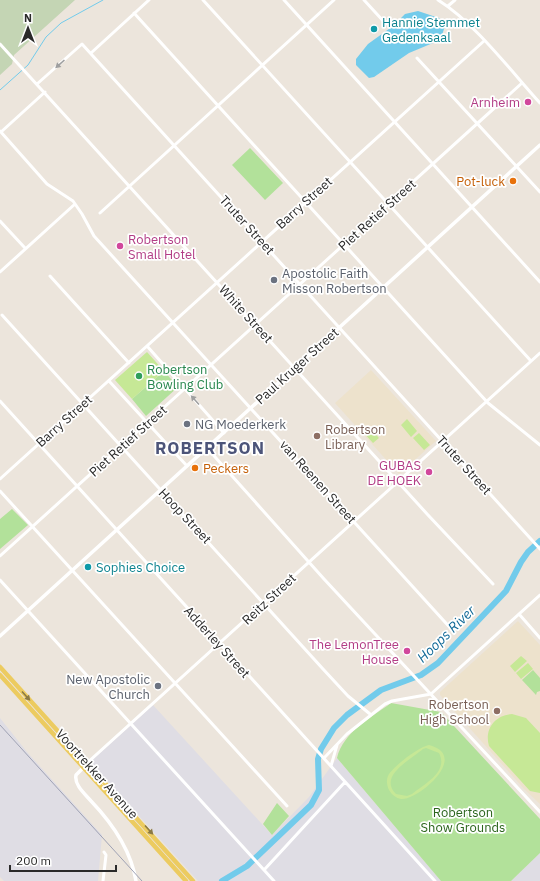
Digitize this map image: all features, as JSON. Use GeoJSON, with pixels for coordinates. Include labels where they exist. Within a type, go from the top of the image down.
{"type":"FeatureCollection","features":[{"type":"Feature","properties":{"kind":"main road","name":"Voortrekker Avenue"},"geometry":{"type":"LineString","coordinates":[[0,667],[166,850],[184,875],[186,881]]}},
{"type":"Feature","properties":{"kind":"main road","name":"Voortrekker Avenue"},"geometry":{"type":"LineString","coordinates":[[0,675],[121,811],[162,854],[184,875],[193,881]]}},
{"type":"Feature","properties":{"kind":"main road"},"geometry":{"type":"LineString","coordinates":[[105,793],[110,788]]}},
{"type":"Feature","properties":{"kind":"main road"},"geometry":{"type":"LineString","coordinates":[[121,811],[126,806]]}},
{"type":"Feature","properties":{"kind":"main road"},"geometry":{"type":"LineString","coordinates":[[162,854],[166,850]]}},
{"type":"Feature","properties":{"kind":"street"},"geometry":{"type":"LineString","coordinates":[[91,53],[148,0]]}},
{"type":"Feature","properties":{"kind":"street"},"geometry":{"type":"LineString","coordinates":[[203,0],[531,361]]}},
{"type":"Feature","properties":{"kind":"street"},"geometry":{"type":"LineString","coordinates":[[284,0],[540,282]]}},
{"type":"Feature","properties":{"kind":"street"},"geometry":{"type":"LineString","coordinates":[[100,213],[334,0]]}},
{"type":"Feature","properties":{"kind":"street"},"geometry":{"type":"LineString","coordinates":[[364,0],[386,24]]}},
{"type":"Feature","properties":{"kind":"street"},"geometry":{"type":"LineString","coordinates":[[438,0],[463,18],[540,103]]}},
{"type":"Feature","properties":{"kind":"street"},"geometry":{"type":"LineString","coordinates":[[448,6],[455,0]]}},
{"type":"Feature","properties":{"kind":"street"},"geometry":{"type":"LineString","coordinates":[[134,13],[486,401],[540,445]]}},
{"type":"Feature","properties":{"kind":"street","name":"Barry Street"},"geometry":{"type":"LineString","coordinates":[[0,479],[173,323],[261,241],[484,41]]}},
{"type":"Feature","properties":{"kind":"street","name":"White Street"},"geometry":{"type":"LineString","coordinates":[[0,44],[493,584]]}},
{"type":"Feature","properties":{"kind":"street","name":"Truter Street"},"geometry":{"type":"LineString","coordinates":[[38,84],[82,44],[539,548]]}},
{"type":"Feature","properties":{"kind":"street"},"geometry":{"type":"LineString","coordinates":[[418,58],[540,192]]}},
{"type":"Feature","properties":{"kind":"street","name":"Piet Retief Street"},"geometry":{"type":"LineString","coordinates":[[0,556],[301,285],[522,83]]}},
{"type":"Feature","properties":{"kind":"street"},"geometry":{"type":"LineString","coordinates":[[0,272],[75,204],[70,198],[47,184],[0,132],[45,92]]}},
{"type":"Feature","properties":{"kind":"street","name":"Paul Kruger Street"},"geometry":{"type":"LineString","coordinates":[[0,636],[540,145]]}},
{"type":"Feature","properties":{"kind":"street","name":"van Reenen Street"},"geometry":{"type":"LineString","coordinates":[[75,204],[94,236],[454,632]]}},
{"type":"Feature","properties":{"kind":"street"},"geometry":{"type":"LineString","coordinates":[[0,221],[25,248]]}},
{"type":"Feature","properties":{"kind":"street"},"geometry":{"type":"LineString","coordinates":[[50,276],[129,363]]}},
{"type":"Feature","properties":{"kind":"street","name":"Hoop Street"},"geometry":{"type":"LineString","coordinates":[[2,315],[264,604],[355,702],[370,714]]}},
{"type":"Feature","properties":{"kind":"street"},"geometry":{"type":"LineString","coordinates":[[147,346],[224,433]]}},
{"type":"Feature","properties":{"kind":"street","name":"Reitz Street"},"geometry":{"type":"LineString","coordinates":[[136,881],[131,861],[120,838],[76,783],[76,775],[87,763],[540,353]]}},
{"type":"Feature","properties":{"kind":"street"},"geometry":{"type":"LineString","coordinates":[[109,381],[187,466]]}},
{"type":"Feature","properties":{"kind":"street","name":"Adderley Street"},"geometry":{"type":"LineString","coordinates":[[0,402],[435,881]]}},
{"type":"Feature","properties":{"kind":"street"},"geometry":{"type":"LineString","coordinates":[[207,448],[410,673],[540,812]]}},
{"type":"Feature","properties":{"kind":"street"},"geometry":{"type":"LineString","coordinates":[[0,491],[286,806]]}},
{"type":"Feature","properties":{"kind":"street"},"geometry":{"type":"LineString","coordinates":[[0,580],[274,881]]}},
{"type":"Feature","properties":{"kind":"street"},"geometry":{"type":"LineString","coordinates":[[324,758],[370,714],[389,702],[431,694],[540,594]]}},
{"type":"Feature","properties":{"kind":"street"},"geometry":{"type":"LineString","coordinates":[[519,614],[540,638]]}},
{"type":"Feature","properties":{"kind":"street"},"geometry":{"type":"LineString","coordinates":[[331,766],[337,745]]}},
{"type":"Feature","properties":{"kind":"street"},"geometry":{"type":"LineString","coordinates":[[264,870],[345,782]]}},
{"type":"Feature","properties":{"kind":"street"},"geometry":{"type":"LineString","coordinates":[[103,881],[106,855],[104,852]]}},
{"type":"Feature","properties":{"kind":"shaded area"},"geometry":{"type":"Polygon","coordinates":[[[371,370],[436,441],[399,474],[335,403],[371,370]]]}},
{"type":"Feature","properties":{"kind":"shaded area","name":"Robertson High School"},"geometry":{"type":"Polygon","coordinates":[[[518,621],[540,645],[540,804],[525,790],[440,695],[440,692],[518,621]]]}},
{"type":"Feature","properties":{"kind":"shaded area"},"geometry":{"type":"Polygon","coordinates":[[[153,705],[272,835],[309,797],[337,758],[441,881],[198,881],[90,762],[153,705]]]}},
{"type":"Feature","properties":{"kind":"shaded area"},"geometry":{"type":"Polygon","coordinates":[[[0,718],[27,752],[102,835],[98,881],[4,881],[0,877],[0,718]]]}},
{"type":"Feature","properties":{"kind":"shaded area"},"geometry":{"type":"Polygon","coordinates":[[[540,853],[540,881],[511,881],[540,853]]]}},
{"type":"Feature","properties":{"kind":"green space"},"geometry":{"type":"Polygon","coordinates":[[[0,0],[75,0],[14,55],[12,64],[0,75],[0,0]]]}},
{"type":"Feature","properties":{"kind":"green space"},"geometry":{"type":"Polygon","coordinates":[[[250,148],[283,183],[265,200],[232,165],[250,148]]]}},
{"type":"Feature","properties":{"kind":"green space","name":"Robertson Bowling Club"},"geometry":{"type":"Polygon","coordinates":[[[147,352],[164,371],[132,399],[115,380],[147,352]]]}},
{"type":"Feature","properties":{"kind":"green space"},"geometry":{"type":"Polygon","coordinates":[[[164,371],[178,387],[146,416],[132,399],[164,371]]]}},
{"type":"Feature","properties":{"kind":"green space"},"geometry":{"type":"Polygon","coordinates":[[[407,419],[417,431],[411,437],[401,425],[407,419]]]}},
{"type":"Feature","properties":{"kind":"green space"},"geometry":{"type":"Polygon","coordinates":[[[368,426],[379,438],[373,443],[362,431],[368,426]]]}},
{"type":"Feature","properties":{"kind":"green space"},"geometry":{"type":"Polygon","coordinates":[[[419,433],[430,445],[424,450],[413,438],[419,433]]]}},
{"type":"Feature","properties":{"kind":"green space"},"geometry":{"type":"Polygon","coordinates":[[[12,509],[28,525],[0,549],[0,519],[12,509]]]}},
{"type":"Feature","properties":{"kind":"green space"},"geometry":{"type":"Polygon","coordinates":[[[521,656],[527,661],[515,672],[510,666],[521,656]]]}},
{"type":"Feature","properties":{"kind":"green space"},"geometry":{"type":"Polygon","coordinates":[[[528,663],[533,669],[521,679],[516,673],[528,663]]]}},
{"type":"Feature","properties":{"kind":"green space"},"geometry":{"type":"Polygon","coordinates":[[[533,670],[540,678],[540,691],[537,692],[536,695],[522,680],[533,670]]]}},
{"type":"Feature","properties":{"kind":"green space","name":"Robertson Show Grounds"},"geometry":{"type":"Polygon","coordinates":[[[391,703],[441,712],[540,819],[540,853],[511,881],[441,881],[337,758],[345,740],[359,726],[391,703]]]}},
{"type":"Feature","properties":{"kind":"green space"},"geometry":{"type":"Polygon","coordinates":[[[512,714],[526,718],[540,733],[540,793],[530,791],[489,746],[488,734],[492,724],[501,717],[512,714]]]}},
{"type":"Feature","properties":{"kind":"green space"},"geometry":{"type":"Polygon","coordinates":[[[429,745],[441,751],[445,758],[443,767],[437,777],[418,793],[409,798],[401,799],[396,797],[388,788],[388,776],[400,762],[429,745]],[[426,748],[404,763],[393,775],[391,781],[391,787],[396,794],[407,796],[412,794],[434,777],[441,766],[439,753],[426,748]]]}},
{"type":"Feature","properties":{"kind":"green space"},"geometry":{"type":"Polygon","coordinates":[[[277,803],[289,816],[272,835],[263,824],[277,803]]]}},
{"type":"Feature","properties":{"kind":"water"},"geometry":{"type":"Polygon","coordinates":[[[418,11],[439,18],[445,26],[442,35],[433,43],[409,53],[374,77],[369,78],[356,65],[356,59],[368,44],[393,26],[405,14],[418,11]]]}},
{"type":"Feature","properties":{"kind":"waterway"},"geometry":{"type":"LineString","coordinates":[[0,90],[28,65],[46,37],[61,23],[103,0]]}},
{"type":"Feature","properties":{"kind":"waterway","name":"Hoops River"},"geometry":{"type":"LineString","coordinates":[[222,881],[247,866],[311,805],[319,790],[318,759],[321,749],[334,728],[347,715],[381,690],[421,675],[438,663],[506,591],[521,562],[528,552],[540,541]]}},
{"type":"Feature","properties":{"kind":"railway"},"geometry":{"type":"LineString","coordinates":[[0,725],[142,881]]}},
{"type":"Feature","properties":{"kind":"place","name":"Hannie Stemmet Gedenksaal"},"geometry":{"type":"Point","coordinates":[374,29]}},
{"type":"Feature","properties":{"kind":"place","name":"Arnheim"},"geometry":{"type":"Point","coordinates":[528,102]}},
{"type":"Feature","properties":{"kind":"place","name":"Pot-luck"},"geometry":{"type":"Point","coordinates":[513,181]}},
{"type":"Feature","properties":{"kind":"place","name":"Robertson Small Hotel"},"geometry":{"type":"Point","coordinates":[120,246]}},
{"type":"Feature","properties":{"kind":"place","name":"Apostolic Faith Misson Robertson"},"geometry":{"type":"Point","coordinates":[274,280]}},
{"type":"Feature","properties":{"kind":"place","name":"Robertson Bowling Club"},"geometry":{"type":"Point","coordinates":[139,376]}},
{"type":"Feature","properties":{"kind":"place","name":"NG Moederkerk"},"geometry":{"type":"Point","coordinates":[187,424]}},
{"type":"Feature","properties":{"kind":"place","name":"Robertson Library"},"geometry":{"type":"Point","coordinates":[317,436]}},
{"type":"Feature","properties":{"kind":"place","name":"Peckers"},"geometry":{"type":"Point","coordinates":[195,468]}},
{"type":"Feature","properties":{"kind":"place","name":"GUBAS DE HOEK"},"geometry":{"type":"Point","coordinates":[429,472]}},
{"type":"Feature","properties":{"kind":"place","name":"Sophies Choice"},"geometry":{"type":"Point","coordinates":[88,567]}},
{"type":"Feature","properties":{"kind":"place","name":"The LemonTree House"},"geometry":{"type":"Point","coordinates":[407,651]}},
{"type":"Feature","properties":{"kind":"place","name":"New Apostolic Church"},"geometry":{"type":"Point","coordinates":[158,686]}},
{"type":"Feature","properties":{"kind":"place","name":"Robertson High School"},"geometry":{"type":"Point","coordinates":[497,711]}},
{"type":"Feature","properties":{"kind":"district","name":"ROBERTSON"},"geometry":{"type":"Point","coordinates":[210,448]}}]}
